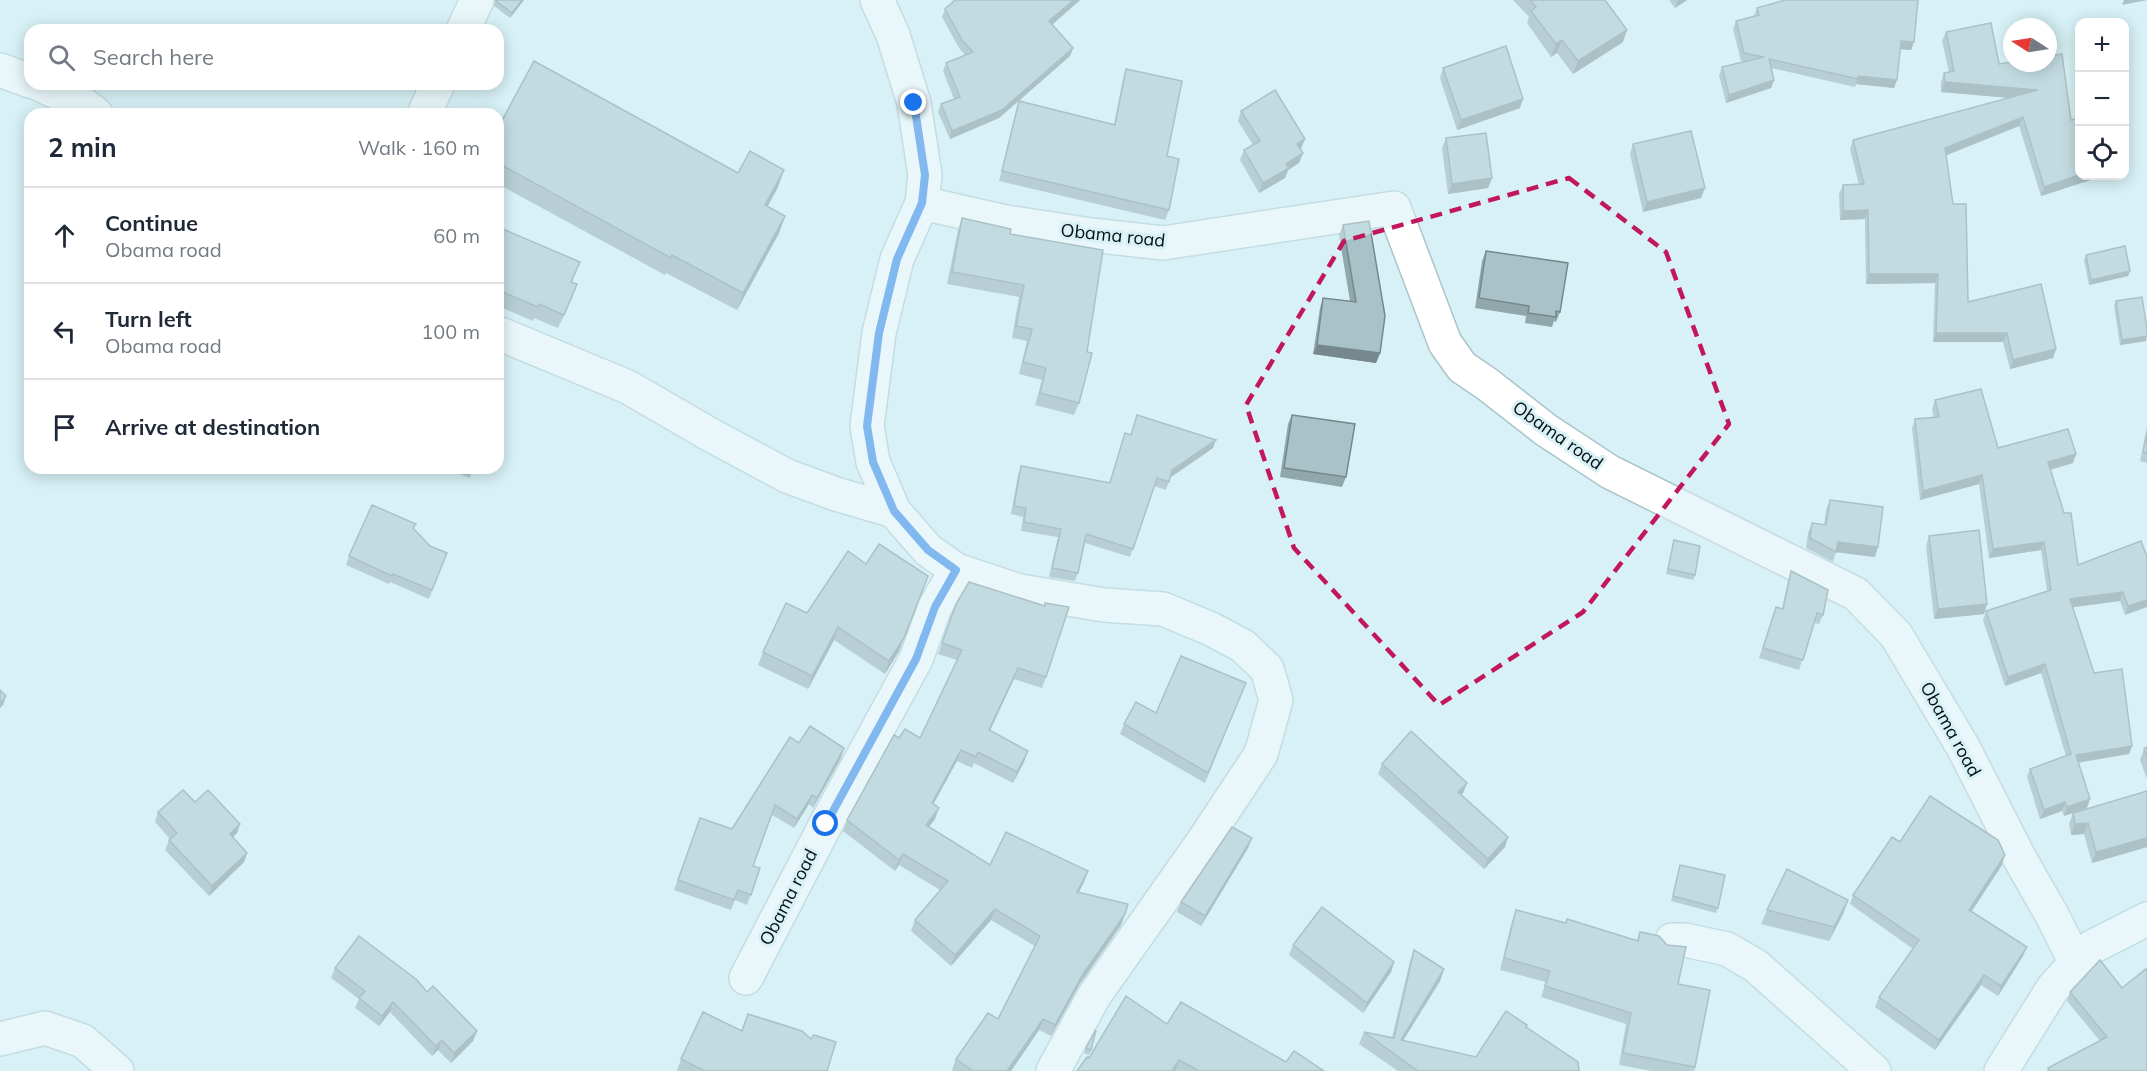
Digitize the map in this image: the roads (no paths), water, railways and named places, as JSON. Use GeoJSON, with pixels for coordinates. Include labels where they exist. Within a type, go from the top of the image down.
{"type":"FeatureCollection","features":[{"type":"Feature","properties":{"kind":"street"},"geometry":{"type":"LineString","coordinates":[[466,24],[477,0]]}},
{"type":"Feature","properties":{"kind":"street"},"geometry":{"type":"LineString","coordinates":[[877,0],[893,35],[914,103],[925,175],[922,203],[897,259],[879,333],[867,426],[873,462],[894,511],[928,550],[956,570],[1020,591],[1104,605],[1163,609],[1211,629],[1243,646],[1267,669],[1276,700],[1261,754],[1202,843],[1094,996],[1053,1071]]}},
{"type":"Feature","properties":{"kind":"street"},"geometry":{"type":"LineString","coordinates":[[0,70],[24,79]]}},
{"type":"Feature","properties":{"kind":"street"},"geometry":{"type":"LineString","coordinates":[[52,90],[88,108]]}},
{"type":"Feature","properties":{"kind":"street"},"geometry":{"type":"LineString","coordinates":[[427,108],[435,90]]}},
{"type":"Feature","properties":{"kind":"street","name":"Obama road"},"geometry":{"type":"LineString","coordinates":[[922,203],[1006,222],[1163,243],[1394,208],[1445,343],[1462,368],[1487,384],[1546,430],[1610,472],[1856,594],[1896,634],[1963,747],[2076,963]]}},
{"type":"Feature","properties":{"kind":"street"},"geometry":{"type":"LineString","coordinates":[[504,335],[628,387],[788,476],[836,494],[894,511]]}},
{"type":"Feature","properties":{"kind":"street","name":"Obama road"},"geometry":{"type":"LineString","coordinates":[[746,978],[831,814],[916,659],[935,607],[956,570]]}},
{"type":"Feature","properties":{"kind":"street"},"geometry":{"type":"LineString","coordinates":[[2001,1071],[2053,988],[2076,963],[2092,947],[2147,920]]}},
{"type":"Feature","properties":{"kind":"street"},"geometry":{"type":"LineString","coordinates":[[1672,940],[1685,940],[1726,949],[1756,966],[1874,1071]]}},
{"type":"Feature","properties":{"kind":"street"},"geometry":{"type":"LineString","coordinates":[[0,1039],[45,1028],[83,1041],[117,1071]]}}]}
